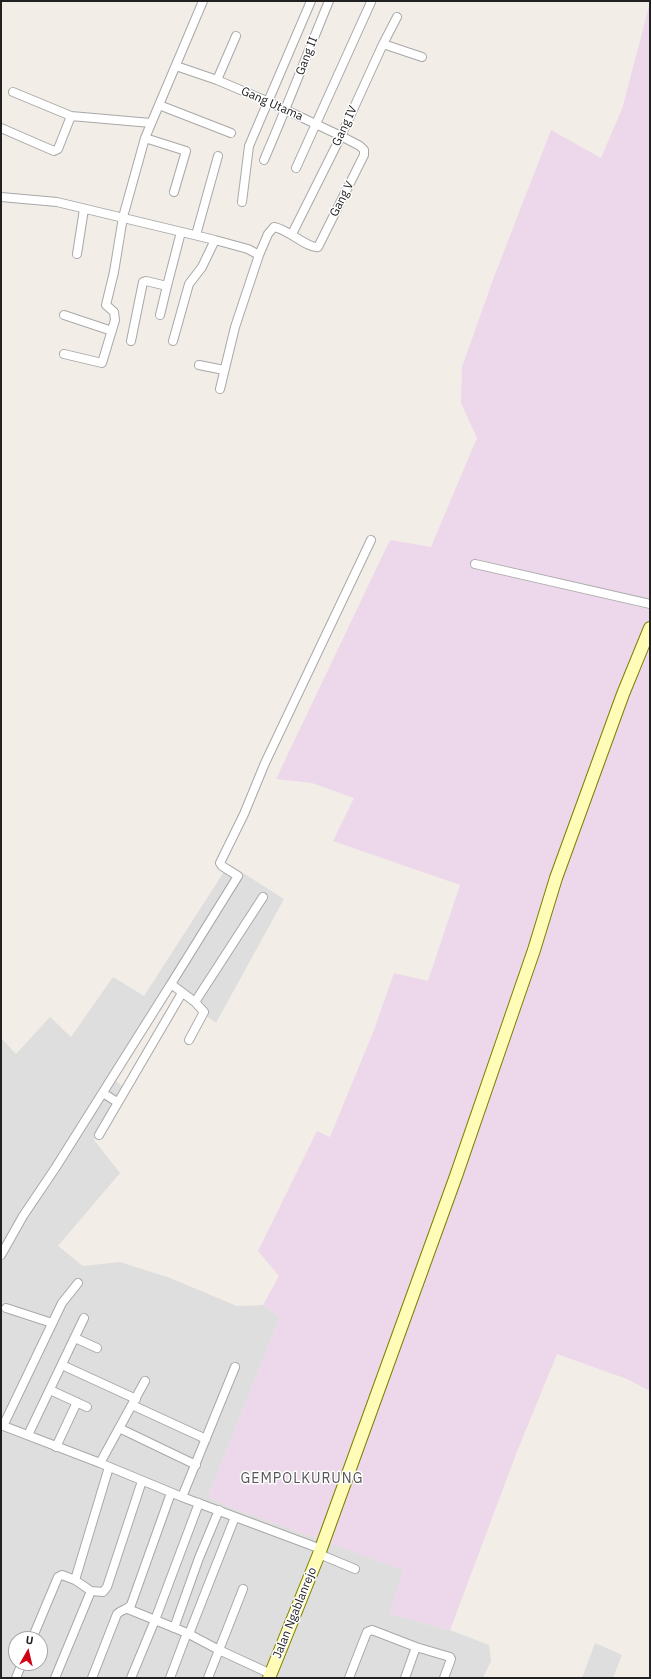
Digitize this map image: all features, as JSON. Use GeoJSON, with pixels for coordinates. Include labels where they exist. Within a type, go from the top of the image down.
{"type":"FeatureCollection","features":[{"type":"Feature","properties":{"kind":"street"},"geometry":{"type":"LineString","coordinates":[[64,354],[102,364],[116,320],[114,312],[106,305],[114,272],[123,217],[145,138],[203,1]]}},
{"type":"Feature","properties":{"kind":"street"},"geometry":{"type":"LineString","coordinates":[[242,202],[249,146],[311,1]]}},
{"type":"Feature","properties":{"kind":"street","name":"Gang II"},"geometry":{"type":"LineString","coordinates":[[264,160],[286,110],[305,57],[329,1]]}},
{"type":"Feature","properties":{"kind":"street"},"geometry":{"type":"LineString","coordinates":[[296,168],[371,2]]}},
{"type":"Feature","properties":{"kind":"street","name":"Gang IV"},"geometry":{"type":"LineString","coordinates":[[292,234],[341,136],[397,17]]}},
{"type":"Feature","properties":{"kind":"street"},"geometry":{"type":"LineString","coordinates":[[217,80],[236,36]]}},
{"type":"Feature","properties":{"kind":"street"},"geometry":{"type":"LineString","coordinates":[[383,44],[422,57]]}},
{"type":"Feature","properties":{"kind":"street","name":"Gang Utama"},"geometry":{"type":"LineString","coordinates":[[176,66],[217,80],[269,102],[341,136],[360,146],[364,150]]}},
{"type":"Feature","properties":{"kind":"street"},"geometry":{"type":"LineString","coordinates":[[13,92],[71,116],[151,122]]}},
{"type":"Feature","properties":{"kind":"street"},"geometry":{"type":"LineString","coordinates":[[159,106],[231,133]]}},
{"type":"Feature","properties":{"kind":"street"},"geometry":{"type":"LineString","coordinates":[[1,128],[54,151],[58,149],[71,116]]}},
{"type":"Feature","properties":{"kind":"street"},"geometry":{"type":"LineString","coordinates":[[145,138],[186,151],[174,192]]}},
{"type":"Feature","properties":{"kind":"street","name":"Gang V"},"geometry":{"type":"LineString","coordinates":[[292,234],[312,247],[318,247],[364,155],[364,150]]}},
{"type":"Feature","properties":{"kind":"street"},"geometry":{"type":"LineString","coordinates":[[196,235],[218,156]]}},
{"type":"Feature","properties":{"kind":"street"},"geometry":{"type":"LineString","coordinates":[[1,197],[57,202],[196,235],[248,249],[259,255]]}},
{"type":"Feature","properties":{"kind":"street"},"geometry":{"type":"LineString","coordinates":[[77,254],[84,209]]}},
{"type":"Feature","properties":{"kind":"street"},"geometry":{"type":"LineString","coordinates":[[220,389],[235,327],[259,255],[268,234],[272,228],[276,227],[292,234]]}},
{"type":"Feature","properties":{"kind":"street"},"geometry":{"type":"LineString","coordinates":[[160,315],[181,232]]}},
{"type":"Feature","properties":{"kind":"street"},"geometry":{"type":"LineString","coordinates":[[173,341],[189,284],[202,267],[215,240]]}},
{"type":"Feature","properties":{"kind":"street"},"geometry":{"type":"LineString","coordinates":[[131,341],[143,282],[146,281],[167,286]]}},
{"type":"Feature","properties":{"kind":"street"},"geometry":{"type":"LineString","coordinates":[[64,315],[112,331]]}},
{"type":"Feature","properties":{"kind":"street"},"geometry":{"type":"LineString","coordinates":[[199,366],[224,370]]}},
{"type":"Feature","properties":{"kind":"street"},"geometry":{"type":"LineString","coordinates":[[1,1254],[23,1216],[103,1093],[238,876],[222,866],[220,863],[244,814],[265,763],[371,540]]}},
{"type":"Feature","properties":{"kind":"street"},"geometry":{"type":"LineString","coordinates":[[475,564],[650,604]]}},
{"type":"Feature","properties":{"kind":"street","name":"Jalan Ngablanrejo"},"geometry":{"type":"LineString","coordinates":[[270,1676],[320,1551],[456,1176],[534,950],[564,856],[623,694],[650,628]]}},
{"type":"Feature","properties":{"kind":"street"},"geometry":{"type":"LineString","coordinates":[[195,1002],[263,896]]}},
{"type":"Feature","properties":{"kind":"street"},"geometry":{"type":"LineString","coordinates":[[171,984],[195,1002],[204,1012],[189,1040]]}},
{"type":"Feature","properties":{"kind":"street"},"geometry":{"type":"LineString","coordinates":[[99,1135],[182,993]]}},
{"type":"Feature","properties":{"kind":"street"},"geometry":{"type":"LineString","coordinates":[[103,1093],[117,1102]]}},
{"type":"Feature","properties":{"kind":"street"},"geometry":{"type":"LineString","coordinates":[[78,1283],[62,1303],[2,1426],[100,1463],[171,1493],[219,1510],[235,1518],[320,1551],[355,1569]]}},
{"type":"Feature","properties":{"kind":"street"},"geometry":{"type":"LineString","coordinates":[[6,1308],[52,1324]]}},
{"type":"Feature","properties":{"kind":"street"},"geometry":{"type":"LineString","coordinates":[[28,1435],[84,1318]]}},
{"type":"Feature","properties":{"kind":"street"},"geometry":{"type":"LineString","coordinates":[[75,1338],[97,1348]]}},
{"type":"Feature","properties":{"kind":"street"},"geometry":{"type":"LineString","coordinates":[[62,1365],[206,1439]]}},
{"type":"Feature","properties":{"kind":"street"},"geometry":{"type":"LineString","coordinates":[[182,1497],[235,1367]]}},
{"type":"Feature","properties":{"kind":"street"},"geometry":{"type":"LineString","coordinates":[[100,1463],[145,1381]]}},
{"type":"Feature","properties":{"kind":"street"},"geometry":{"type":"LineString","coordinates":[[50,1390],[87,1407]]}},
{"type":"Feature","properties":{"kind":"street"},"geometry":{"type":"LineString","coordinates":[[56,1447],[77,1402]]}},
{"type":"Feature","properties":{"kind":"street"},"geometry":{"type":"LineString","coordinates":[[119,1428],[196,1465]]}},
{"type":"Feature","properties":{"kind":"street"},"geometry":{"type":"LineString","coordinates":[[75,1580],[109,1467]]}},
{"type":"Feature","properties":{"kind":"street"},"geometry":{"type":"LineString","coordinates":[[35,1631],[58,1577],[62,1575],[75,1580],[91,1591],[102,1592],[106,1587],[142,1481]]}},
{"type":"Feature","properties":{"kind":"street"},"geometry":{"type":"LineString","coordinates":[[128,1609],[131,1605],[171,1493]]}},
{"type":"Feature","properties":{"kind":"street"},"geometry":{"type":"LineString","coordinates":[[131,1678],[155,1620],[199,1503]]}},
{"type":"Feature","properties":{"kind":"street"},"geometry":{"type":"LineString","coordinates":[[174,1628],[199,1558],[219,1510]]}},
{"type":"Feature","properties":{"kind":"street"},"geometry":{"type":"LineString","coordinates":[[170,1678],[235,1518]]}},
{"type":"Feature","properties":{"kind":"street"},"geometry":{"type":"LineString","coordinates":[[208,1678],[243,1589]]}},
{"type":"Feature","properties":{"kind":"street"},"geometry":{"type":"LineString","coordinates":[[55,1678],[91,1591]]}},
{"type":"Feature","properties":{"kind":"street"},"geometry":{"type":"LineString","coordinates":[[92,1678],[117,1614],[120,1611],[128,1609],[188,1634],[270,1676]]}},
{"type":"Feature","properties":{"kind":"street"},"geometry":{"type":"LineString","coordinates":[[349,1678],[369,1631],[372,1630],[416,1647],[450,1657],[451,1659],[444,1678]]}},
{"type":"Feature","properties":{"kind":"street"},"geometry":{"type":"LineString","coordinates":[[404,1678],[416,1647]]}},
{"type":"Feature","properties":{"kind":"shaded area"},"geometry":{"type":"Polygon","coordinates":[[[650,3],[650,1391],[627,1379],[557,1354],[516,1454],[450,1630],[390,1614],[403,1570],[227,1506],[208,1497],[280,1317],[263,1305],[279,1276],[258,1251],[317,1131],[330,1137],[374,1030],[394,973],[428,981],[460,885],[333,841],[354,798],[312,783],[276,779],[390,540],[431,547],[477,438],[461,403],[462,367],[494,277],[551,130],[601,158],[622,109],[650,3]]]}},
{"type":"Feature","properties":{"kind":"shaded area"},"geometry":{"type":"Polygon","coordinates":[[[229,864],[284,899],[216,1023],[170,989],[116,1081],[124,1088],[94,1140],[120,1173],[58,1246],[83,1266],[120,1262],[170,1278],[237,1306],[263,1305],[280,1317],[208,1497],[227,1506],[404,1570],[390,1614],[450,1630],[489,1645],[491,1661],[483,1678],[1,1678],[1,1038],[16,1054],[50,1017],[71,1037],[113,977],[144,996],[229,864]]]}},
{"type":"Feature","properties":{"kind":"shaded area"},"geometry":{"type":"Polygon","coordinates":[[[595,1643],[622,1655],[613,1678],[582,1678],[595,1643]]]}},
{"type":"Feature","properties":{"kind":"district","name":"GEMPOLKURUNG"},"geometry":{"type":"Point","coordinates":[302,1479]}}]}
